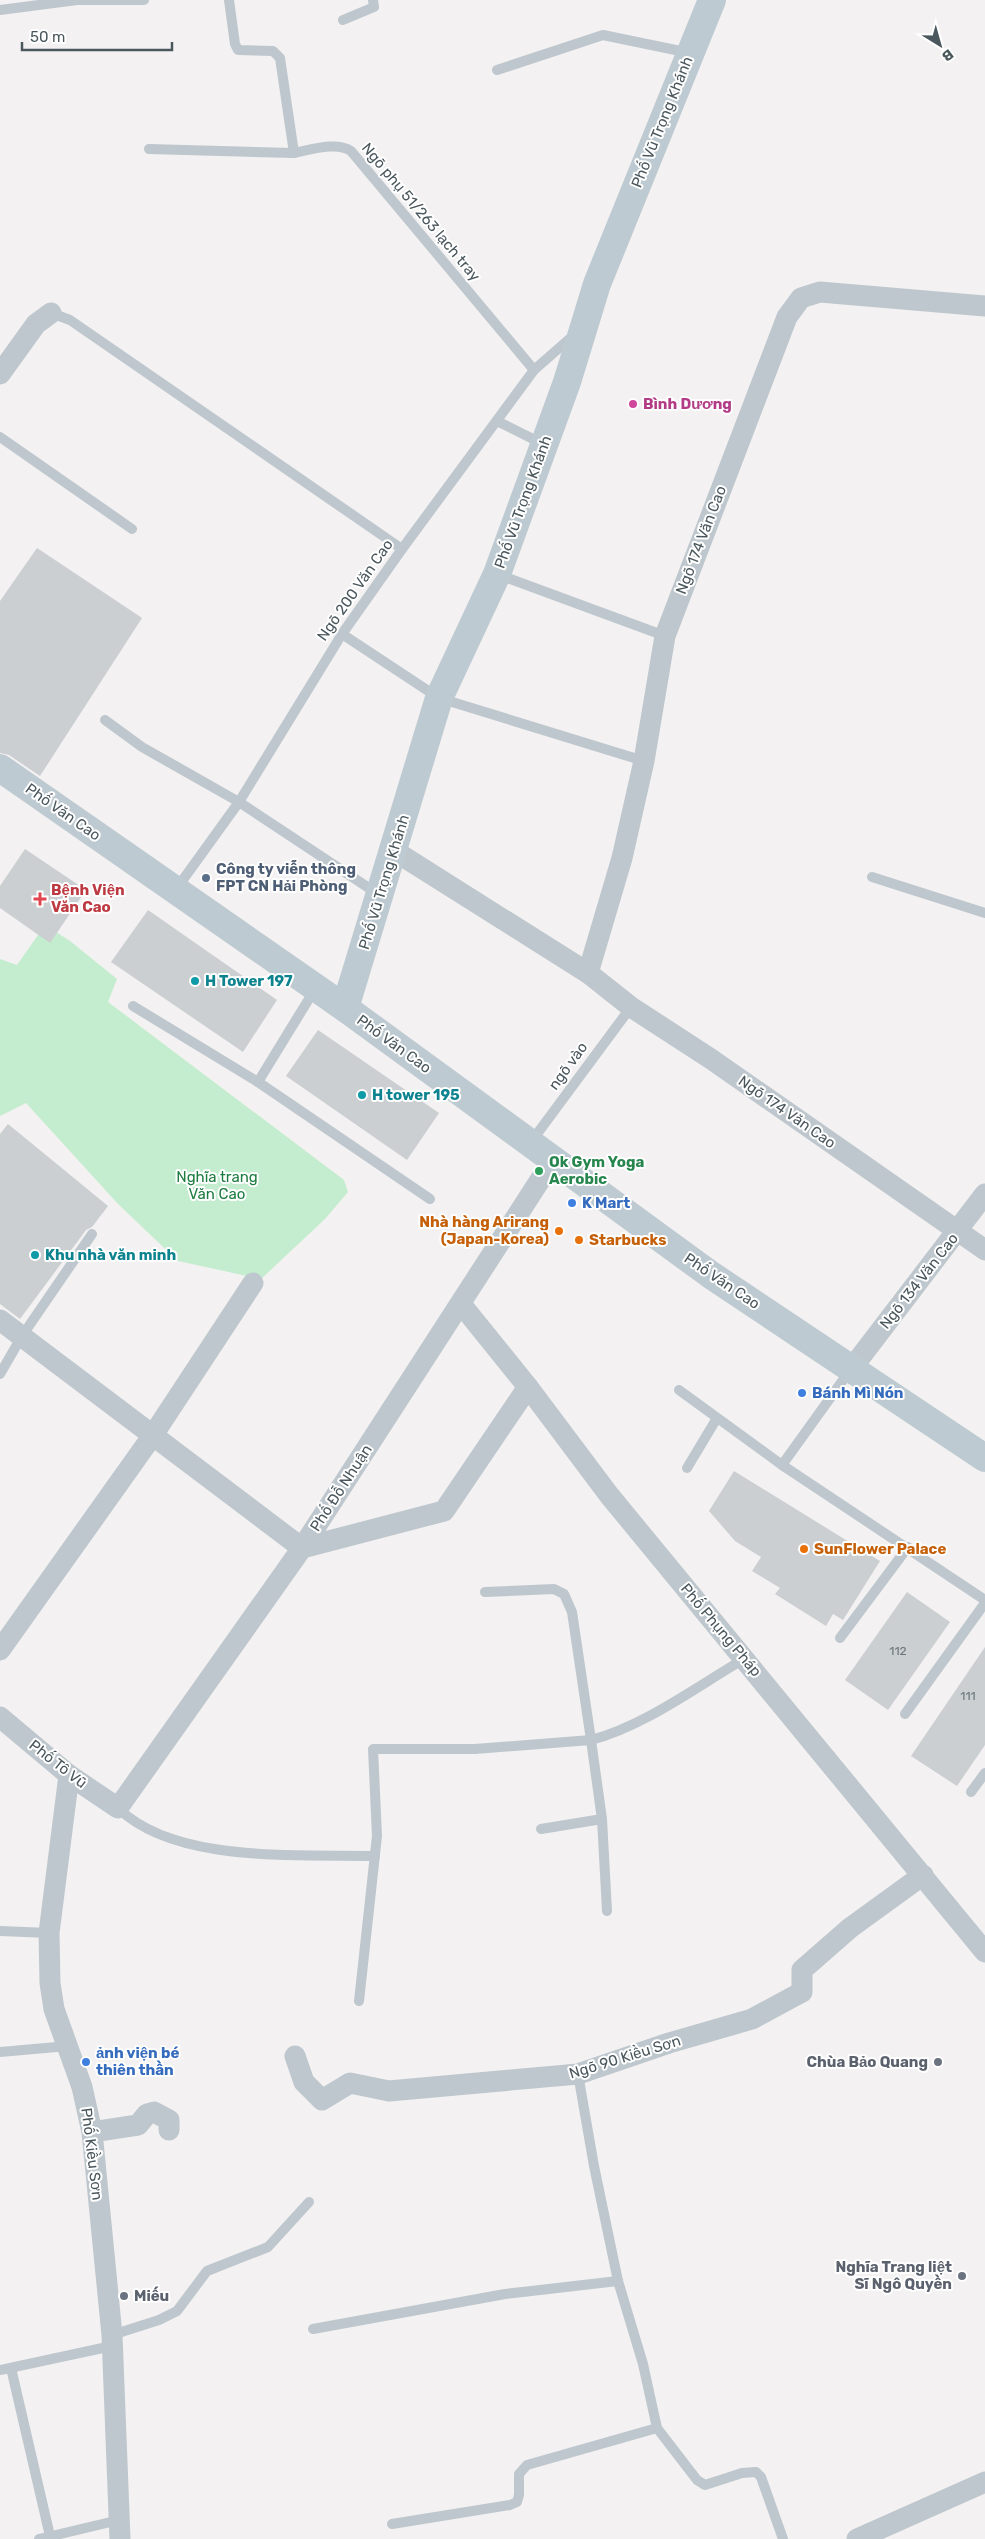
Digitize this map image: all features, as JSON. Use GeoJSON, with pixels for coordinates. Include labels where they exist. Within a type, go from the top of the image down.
{"type":"FeatureCollection","features":[{"type":"Feature","properties":{"kind":"street","name":"Phố Vũ Trọng Khánh"},"geometry":{"type":"LineString","coordinates":[[345,1008],[381,896],[439,698],[497,574],[544,444],[597,284],[712,0]]}},
{"type":"Feature","properties":{"kind":"street","name":"Ngõ 174 Văn Cao"},"geometry":{"type":"LineString","coordinates":[[588,973],[622,858],[644,760],[665,636],[787,317],[801,298],[820,292],[985,306]]}},
{"type":"Feature","properties":{"kind":"street"},"geometry":{"type":"LineString","coordinates":[[0,374],[36,324],[51,313]]}},
{"type":"Feature","properties":{"kind":"street","name":"Phố Văn Cao"},"geometry":{"type":"LineString","coordinates":[[0,768],[345,1008],[711,1275],[985,1458]]}},
{"type":"Feature","properties":{"kind":"street","name":"Ngõ 174 Văn Cao"},"geometry":{"type":"LineString","coordinates":[[393,850],[588,973],[631,1007],[711,1059],[985,1250]]}},
{"type":"Feature","properties":{"kind":"street","name":"Phố Đỗ Nhuận"},"geometry":{"type":"LineString","coordinates":[[118,1808],[302,1548],[461,1304],[498,1242],[553,1160]]}},
{"type":"Feature","properties":{"kind":"street","name":"Ngõ 134 Văn Cao"},"geometry":{"type":"LineString","coordinates":[[852,1368],[985,1194]]}},
{"type":"Feature","properties":{"kind":"street"},"geometry":{"type":"LineString","coordinates":[[0,1650],[153,1435],[252,1283]]}},
{"type":"Feature","properties":{"kind":"street","name":"Phố Phụng Pháp"},"geometry":{"type":"LineString","coordinates":[[461,1304],[528,1387],[609,1495],[985,1952]]}},
{"type":"Feature","properties":{"kind":"street"},"geometry":{"type":"LineString","coordinates":[[0,1320],[302,1548],[444,1511],[528,1387]]}},
{"type":"Feature","properties":{"kind":"street","name":"Phố Tô Vũ"},"geometry":{"type":"LineString","coordinates":[[0,1717],[69,1775],[118,1808]]}},
{"type":"Feature","properties":{"kind":"street","name":"Phố Kiều Sơn"},"geometry":{"type":"LineString","coordinates":[[69,1775],[49,1933],[53,2000],[82,2087],[92,2132],[112,2340],[120,2529]]}},
{"type":"Feature","properties":{"kind":"street","name":"Ngõ 90 Kiều Sơn"},"geometry":{"type":"LineString","coordinates":[[295,2056],[304,2082],[322,2100],[350,2082],[389,2091],[578,2074],[669,2043],[752,2019],[802,1992],[802,1970],[850,1928],[923,1875]]}},
{"type":"Feature","properties":{"kind":"street"},"geometry":{"type":"LineString","coordinates":[[92,2132],[138,2125],[147,2114],[154,2112],[169,2120],[169,2130]]}},
{"type":"Feature","properties":{"kind":"street"},"geometry":{"type":"LineString","coordinates":[[857,2539],[985,2482]]}},
{"type":"Feature","properties":{"kind":"lane"},"geometry":{"type":"LineString","coordinates":[[0,10],[77,0],[144,0]]}},
{"type":"Feature","properties":{"kind":"lane"},"geometry":{"type":"LineString","coordinates":[[229,0],[235,44],[238,50],[273,51],[280,58],[294,153]]}},
{"type":"Feature","properties":{"kind":"lane"},"geometry":{"type":"LineString","coordinates":[[343,20],[374,7],[373,0]]}},
{"type":"Feature","properties":{"kind":"lane"},"geometry":{"type":"LineString","coordinates":[[497,70],[603,35],[691,53]]}},
{"type":"Feature","properties":{"kind":"lane","name":"Ngõ phụ 51/263 lạch tray"},"geometry":{"type":"LineString","coordinates":[[149,149],[294,153],[342,147],[351,151],[534,370]]}},
{"type":"Feature","properties":{"kind":"lane"},"geometry":{"type":"LineString","coordinates":[[51,313],[70,320],[402,548]]}},
{"type":"Feature","properties":{"kind":"lane","name":"Ngõ 200 Văn Cao"},"geometry":{"type":"LineString","coordinates":[[176,890],[238,802],[342,634],[402,548],[534,370],[584,326]]}},
{"type":"Feature","properties":{"kind":"lane"},"geometry":{"type":"LineString","coordinates":[[497,421],[544,444]]}},
{"type":"Feature","properties":{"kind":"lane"},"geometry":{"type":"LineString","coordinates":[[0,437],[132,529]]}},
{"type":"Feature","properties":{"kind":"lane"},"geometry":{"type":"LineString","coordinates":[[497,574],[665,636]]}},
{"type":"Feature","properties":{"kind":"lane"},"geometry":{"type":"LineString","coordinates":[[342,634],[439,698],[644,760]]}},
{"type":"Feature","properties":{"kind":"lane"},"geometry":{"type":"LineString","coordinates":[[105,720],[142,747],[238,802],[381,896]]}},
{"type":"Feature","properties":{"kind":"lane"},"geometry":{"type":"LineString","coordinates":[[872,877],[985,914]]}},
{"type":"Feature","properties":{"kind":"lane"},"geometry":{"type":"LineString","coordinates":[[258,1082],[316,988]]}},
{"type":"Feature","properties":{"kind":"lane"},"geometry":{"type":"LineString","coordinates":[[132,1006],[258,1082],[430,1199]]}},
{"type":"Feature","properties":{"kind":"lane","name":"ngõ vào"},"geometry":{"type":"LineString","coordinates":[[530,1143],[631,1007]]}},
{"type":"Feature","properties":{"kind":"lane"},"geometry":{"type":"LineString","coordinates":[[0,1374],[22,1336],[92,1234]]}},
{"type":"Feature","properties":{"kind":"lane"},"geometry":{"type":"LineString","coordinates":[[782,1465],[852,1368]]}},
{"type":"Feature","properties":{"kind":"lane"},"geometry":{"type":"LineString","coordinates":[[679,1390],[782,1465],[908,1547],[985,1601],[905,1714]]}},
{"type":"Feature","properties":{"kind":"lane"},"geometry":{"type":"LineString","coordinates":[[686,1468],[717,1418]]}},
{"type":"Feature","properties":{"kind":"lane"},"geometry":{"type":"LineString","coordinates":[[840,1638],[908,1547]]}},
{"type":"Feature","properties":{"kind":"lane"},"geometry":{"type":"LineString","coordinates":[[484,1592],[554,1589],[564,1594],[572,1612],[602,1819],[607,1911]]}},
{"type":"Feature","properties":{"kind":"lane"},"geometry":{"type":"LineString","coordinates":[[359,2001],[377,1836],[374,1749],[475,1749],[591,1740],[613,1734],[633,1724],[744,1659]]}},
{"type":"Feature","properties":{"kind":"lane"},"geometry":{"type":"LineString","coordinates":[[971,1792],[985,1773]]}},
{"type":"Feature","properties":{"kind":"lane"},"geometry":{"type":"LineString","coordinates":[[118,1808],[145,1829],[194,1845],[252,1853],[375,1856]]}},
{"type":"Feature","properties":{"kind":"lane"},"geometry":{"type":"LineString","coordinates":[[541,1830],[602,1819]]}},
{"type":"Feature","properties":{"kind":"lane"},"geometry":{"type":"LineString","coordinates":[[0,1931],[49,1933]]}},
{"type":"Feature","properties":{"kind":"lane"},"geometry":{"type":"LineString","coordinates":[[0,2052],[68,2046]]}},
{"type":"Feature","properties":{"kind":"lane"},"geometry":{"type":"LineString","coordinates":[[578,2074],[594,2166],[618,2280],[643,2364],[657,2428],[697,2480],[705,2485],[742,2473],[756,2472],[761,2476],[783,2539]]}},
{"type":"Feature","properties":{"kind":"lane"},"geometry":{"type":"LineString","coordinates":[[0,2370],[112,2340],[177,2311],[207,2271],[268,2247],[309,2202]]}},
{"type":"Feature","properties":{"kind":"lane"},"geometry":{"type":"LineString","coordinates":[[313,2329],[505,2294],[618,2280]]}},
{"type":"Feature","properties":{"kind":"lane"},"geometry":{"type":"LineString","coordinates":[[11,2368],[50,2536]]}},
{"type":"Feature","properties":{"kind":"lane"},"geometry":{"type":"LineString","coordinates":[[392,2524],[510,2505],[517,2502],[519,2474],[527,2465],[657,2428]]}},
{"type":"Feature","properties":{"kind":"lane"},"geometry":{"type":"LineString","coordinates":[[39,2539],[50,2536],[120,2529]]}},
{"type":"Feature","properties":{"kind":"green space","name":"Nghĩa trang Văn Cao"},"geometry":{"type":"Polygon","coordinates":[[[45,925],[70,941],[117,979],[108,1002],[344,1180],[348,1192],[325,1219],[261,1279],[178,1261],[119,1205],[26,1103],[0,1116],[0,959],[17,965],[45,925]]]}},
{"type":"Feature","properties":{"kind":"building"},"geometry":{"type":"Polygon","coordinates":[[[37,548],[142,618],[40,776],[9,755],[0,753],[0,601],[37,548]]]}},
{"type":"Feature","properties":{"kind":"building","name":"Bệnh Viện Văn Cao"},"geometry":{"type":"Polygon","coordinates":[[[25,849],[86,890],[50,943],[0,908],[0,886],[25,849]]]}},
{"type":"Feature","properties":{"kind":"building","name":"H Tower 197"},"geometry":{"type":"Polygon","coordinates":[[[148,910],[277,1000],[243,1052],[111,962],[148,910]]]}},
{"type":"Feature","properties":{"kind":"building","name":"H tower 195"},"geometry":{"type":"Polygon","coordinates":[[[318,1030],[439,1113],[407,1160],[286,1076],[318,1030]]]}},
{"type":"Feature","properties":{"kind":"building","name":"Khu nhà văn minh"},"geometry":{"type":"Polygon","coordinates":[[[8,1124],[108,1206],[92,1227],[86,1230],[20,1319],[0,1304],[0,1134],[8,1124]]]}},
{"type":"Feature","properties":{"kind":"building","name":"SunFlower Palace"},"geometry":{"type":"Polygon","coordinates":[[[734,1471],[880,1561],[843,1620],[833,1614],[826,1626],[775,1594],[780,1588],[752,1571],[761,1557],[735,1541],[709,1511],[734,1471]]]}},
{"type":"Feature","properties":{"kind":"building"},"geometry":{"type":"Polygon","coordinates":[[[907,1592],[950,1622],[888,1710],[845,1680],[907,1592]]]}},
{"type":"Feature","properties":{"kind":"building"},"geometry":{"type":"Polygon","coordinates":[[[985,1647],[985,1745],[957,1786],[911,1756],[985,1647]]]}},
{"type":"Feature","properties":{"kind":"place","name":"Bình Dương"},"geometry":{"type":"Point","coordinates":[633,404]}},
{"type":"Feature","properties":{"kind":"place","name":"Công ty viễn thông FPT CN Hải Phòng"},"geometry":{"type":"Point","coordinates":[206,878]}},
{"type":"Feature","properties":{"kind":"place","name":"Bệnh Viện Văn Cao"},"geometry":{"type":"Point","coordinates":[40,899]}},
{"type":"Feature","properties":{"kind":"place","name":"H Tower 197"},"geometry":{"type":"Point","coordinates":[195,981]}},
{"type":"Feature","properties":{"kind":"place","name":"H tower 195"},"geometry":{"type":"Point","coordinates":[362,1095]}},
{"type":"Feature","properties":{"kind":"place","name":"Ok Gym Yoga Aerobic"},"geometry":{"type":"Point","coordinates":[539,1171]}},
{"type":"Feature","properties":{"kind":"place","name":"K Mart"},"geometry":{"type":"Point","coordinates":[572,1203]}},
{"type":"Feature","properties":{"kind":"place","name":"Nhà hàng Arirang (Japan-Korea)"},"geometry":{"type":"Point","coordinates":[559,1231]}},
{"type":"Feature","properties":{"kind":"place","name":"Starbucks"},"geometry":{"type":"Point","coordinates":[579,1240]}},
{"type":"Feature","properties":{"kind":"place","name":"Khu nhà văn minh"},"geometry":{"type":"Point","coordinates":[35,1255]}},
{"type":"Feature","properties":{"kind":"place","name":"Bánh Mì Nón"},"geometry":{"type":"Point","coordinates":[802,1393]}},
{"type":"Feature","properties":{"kind":"place","name":"SunFlower Palace"},"geometry":{"type":"Point","coordinates":[804,1549]}},
{"type":"Feature","properties":{"kind":"place","name":"ảnh viện bé thiên thần"},"geometry":{"type":"Point","coordinates":[86,2062]}},
{"type":"Feature","properties":{"kind":"place","name":"Chùa Bảo Quang"},"geometry":{"type":"Point","coordinates":[938,2062]}},
{"type":"Feature","properties":{"kind":"place","name":"Nghĩa Trang liệt Sĩ Ngô Quyền"},"geometry":{"type":"Point","coordinates":[962,2276]}},
{"type":"Feature","properties":{"kind":"place","name":"Miếu"},"geometry":{"type":"Point","coordinates":[124,2296]}}]}
